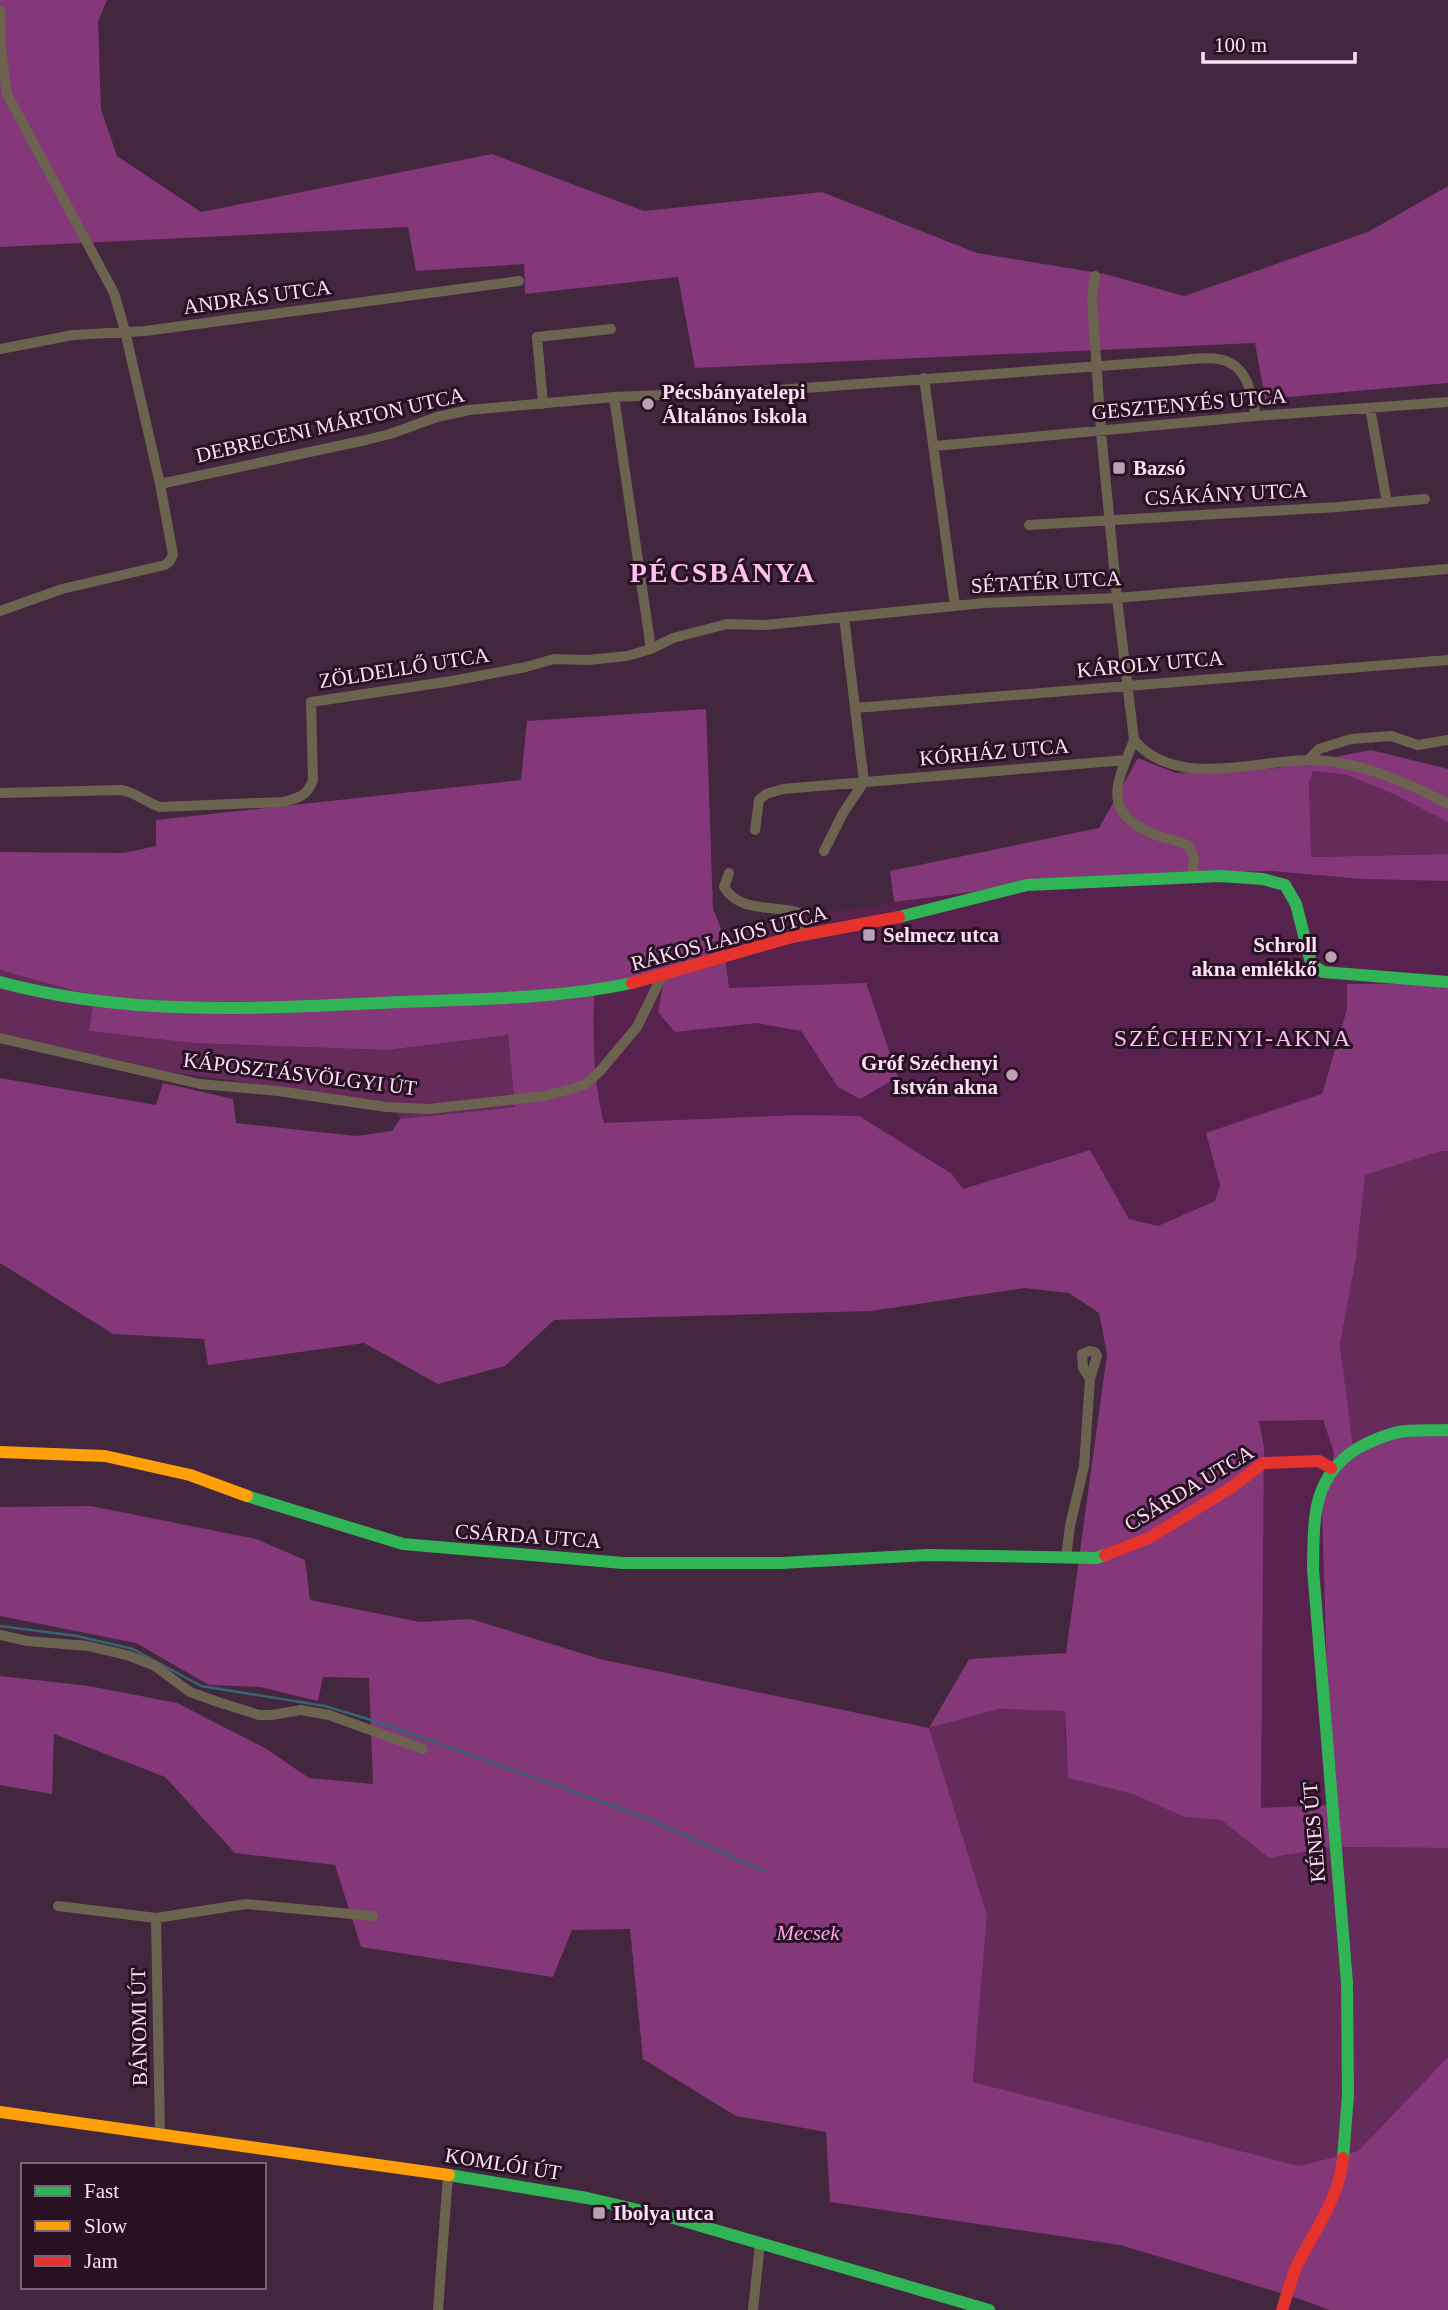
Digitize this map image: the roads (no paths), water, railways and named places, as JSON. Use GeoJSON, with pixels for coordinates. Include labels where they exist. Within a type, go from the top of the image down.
{"type":"FeatureCollection","features":[{"type":"Feature","properties":{"kind":"street"},"geometry":{"type":"LineString","coordinates":[[0,10],[1,50],[7,94],[114,293],[160,484],[173,555],[165,565],[62,589],[0,611]]}},
{"type":"Feature","properties":{"kind":"street"},"geometry":{"type":"LineString","coordinates":[[1095,276],[1092,299],[1101,432],[1134,740],[1116,787],[1117,798],[1130,821],[1141,828],[1189,846],[1194,858],[1192,877]]}},
{"type":"Feature","properties":{"kind":"street","name":"ANDRÁS UTCA"},"geometry":{"type":"LineString","coordinates":[[0,349],[73,335],[158,330],[519,281]]}},
{"type":"Feature","properties":{"kind":"street"},"geometry":{"type":"LineString","coordinates":[[544,404],[537,337],[611,329]]}},
{"type":"Feature","properties":{"kind":"street","name":"DEBRECENI MÁRTON UTCA"},"geometry":{"type":"LineString","coordinates":[[160,484],[366,440],[437,417],[469,410],[614,397],[778,390],[1224,358],[1234,363],[1246,378],[1256,416]]}},
{"type":"Feature","properties":{"kind":"street"},"geometry":{"type":"LineString","coordinates":[[924,378],[954,606]]}},
{"type":"Feature","properties":{"kind":"street"},"geometry":{"type":"LineString","coordinates":[[614,397],[651,649]]}},
{"type":"Feature","properties":{"kind":"street","name":"GESZTENYÉS UTCA"},"geometry":{"type":"LineString","coordinates":[[935,446],[1256,416],[1448,402]]}},
{"type":"Feature","properties":{"kind":"street"},"geometry":{"type":"LineString","coordinates":[[1370,408],[1387,503]]}},
{"type":"Feature","properties":{"kind":"street","name":"CSÁKÁNY UTCA"},"geometry":{"type":"LineString","coordinates":[[1029,525],[1425,499]]}},
{"type":"Feature","properties":{"kind":"street","name":"SÉTATÉR UTCA"},"geometry":{"type":"LineString","coordinates":[[651,649],[673,638],[727,624],[765,625],[984,603],[1117,598],[1448,569]]}},
{"type":"Feature","properties":{"kind":"street"},"geometry":{"type":"LineString","coordinates":[[824,851],[842,813],[864,782],[844,617]]}},
{"type":"Feature","properties":{"kind":"street","name":"ZÖLDELLŐ UTCA"},"geometry":{"type":"LineString","coordinates":[[0,793],[121,790],[132,791],[145,801],[160,807],[283,802],[303,797],[313,780],[311,702],[452,681],[554,659],[588,660],[626,656],[651,649]]}},
{"type":"Feature","properties":{"kind":"street","name":"KÁROLY UTCA"},"geometry":{"type":"LineString","coordinates":[[855,708],[1448,660]]}},
{"type":"Feature","properties":{"kind":"street"},"geometry":{"type":"LineString","coordinates":[[1308,760],[1319,749],[1351,739],[1391,736],[1418,745],[1448,740]]}},
{"type":"Feature","properties":{"kind":"street"},"geometry":{"type":"LineString","coordinates":[[1134,740],[1143,750],[1166,763],[1194,768],[1234,768],[1308,760],[1362,768],[1423,790],[1448,804]]}},
{"type":"Feature","properties":{"kind":"street","name":"KÓRHÁZ UTCA"},"geometry":{"type":"LineString","coordinates":[[864,782],[1126,760]]}},
{"type":"Feature","properties":{"kind":"street"},"geometry":{"type":"LineString","coordinates":[[755,830],[759,800],[766,794],[783,789],[864,782]]}},
{"type":"Feature","properties":{"kind":"street"},"geometry":{"type":"LineString","coordinates":[[729,873],[724,887],[732,900],[747,905],[797,912],[802,935]]}},
{"type":"Feature","properties":{"kind":"street","name":"RÁKOS LAJOS UTCA"},"geometry":{"type":"LineString","coordinates":[[0,982],[75,1001],[157,1009],[573,993],[600,990],[802,935],[888,920],[1027,885],[1250,877],[1285,885],[1296,904],[1310,959],[1314,966],[1323,972],[1448,982]]}},
{"type":"Feature","properties":{"kind":"street","name":"KÁPOSZTÁSVÖLGYI ÚT"},"geometry":{"type":"LineString","coordinates":[[0,1038],[200,1084],[278,1091],[386,1107],[429,1109],[545,1096],[585,1085],[637,1027],[663,974]]}},
{"type":"Feature","properties":{"kind":"street"},"geometry":{"type":"LineString","coordinates":[[1066,1558],[1070,1526],[1084,1466],[1090,1379]]}},
{"type":"Feature","properties":{"kind":"street"},"geometry":{"type":"LineString","coordinates":[[1331,1468],[1341,1458],[1357,1449],[1395,1433],[1448,1430]]}},
{"type":"Feature","properties":{"kind":"street","name":"CSÁRDA UTCA"},"geometry":{"type":"LineString","coordinates":[[0,1452],[105,1455],[190,1475],[219,1484],[259,1502],[403,1544],[623,1563],[675,1564],[780,1563],[928,1555],[1096,1558],[1121,1551],[1149,1538],[1232,1487],[1263,1464],[1271,1461],[1319,1461],[1331,1468]]}},
{"type":"Feature","properties":{"kind":"street","name":"KÉNES ÚT"},"geometry":{"type":"LineString","coordinates":[[1282,2310],[1297,2266],[1338,2183],[1345,2154],[1348,1983],[1313,1569],[1314,1523],[1318,1499],[1331,1468]]}},
{"type":"Feature","properties":{"kind":"street"},"geometry":{"type":"LineString","coordinates":[[0,1634],[27,1641],[88,1646],[130,1656],[155,1666],[190,1692],[258,1715],[272,1716],[301,1710],[329,1715],[423,1749]]}},
{"type":"Feature","properties":{"kind":"street"},"geometry":{"type":"LineString","coordinates":[[58,1906],[156,1918],[246,1904],[373,1916]]}},
{"type":"Feature","properties":{"kind":"street","name":"BÁNOMI ÚT"},"geometry":{"type":"LineString","coordinates":[[156,1918],[160,2134]]}},
{"type":"Feature","properties":{"kind":"street","name":"KOMLÓI ÚT"},"geometry":{"type":"LineString","coordinates":[[0,2112],[448,2175],[599,2200],[666,2216],[989,2310]]}},
{"type":"Feature","properties":{"kind":"street"},"geometry":{"type":"LineString","coordinates":[[438,2310],[448,2175]]}},
{"type":"Feature","properties":{"kind":"street"},"geometry":{"type":"LineString","coordinates":[[753,2310],[760,2243]]}},
{"type":"Feature","properties":{"kind":"waterway"},"geometry":{"type":"LineString","coordinates":[[0,1626],[77,1636],[133,1649],[201,1686],[325,1706],[384,1724],[644,1817],[764,1871]]}},
{"type":"Feature","properties":{"kind":"place","name":"Pécsbányatelepi Általános Iskola"},"geometry":{"type":"Point","coordinates":[648,404]}},
{"type":"Feature","properties":{"kind":"place","name":"Bazsó"},"geometry":{"type":"Point","coordinates":[1119,468]}},
{"type":"Feature","properties":{"kind":"place","name":"Selmecz utca"},"geometry":{"type":"Point","coordinates":[869,935]}},
{"type":"Feature","properties":{"kind":"place","name":"Schroll akna emlékkő"},"geometry":{"type":"Point","coordinates":[1331,957]}},
{"type":"Feature","properties":{"kind":"place","name":"Gróf Széchenyi István akna"},"geometry":{"type":"Point","coordinates":[1012,1075]}},
{"type":"Feature","properties":{"kind":"place","name":"Ibolya utca"},"geometry":{"type":"Point","coordinates":[599,2213]}},
{"type":"Feature","properties":{"kind":"district","name":"PÉCSBÁNYA"},"geometry":{"type":"Point","coordinates":[723,572]}},
{"type":"Feature","properties":{"kind":"district","name":"SZÉCHENYI-AKNA"},"geometry":{"type":"Point","coordinates":[1233,1038]}},
{"type":"Feature","properties":{"kind":"park label","name":"Mecsek"},"geometry":{"type":"Point","coordinates":[808,1933]}}]}
